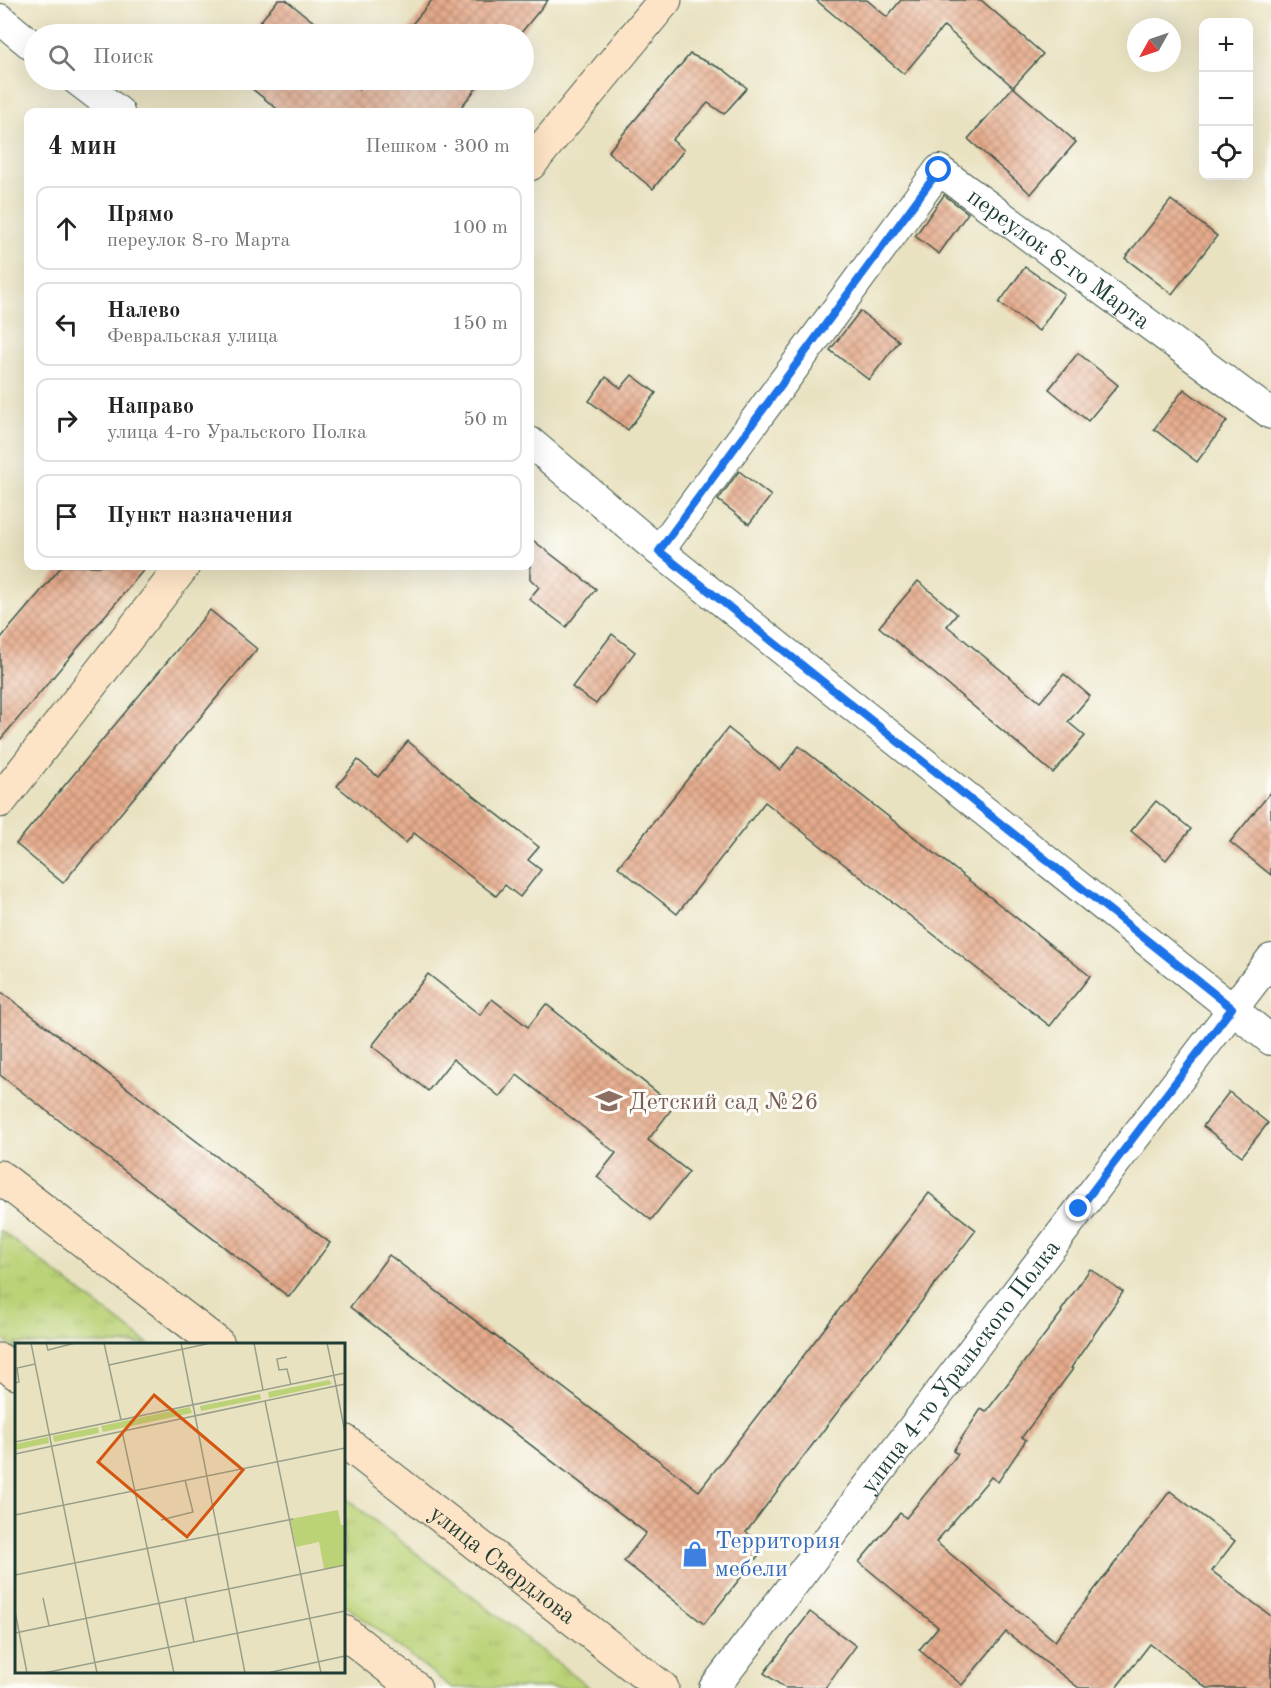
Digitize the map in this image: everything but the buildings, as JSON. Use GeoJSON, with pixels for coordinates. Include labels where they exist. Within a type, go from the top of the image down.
{"type":"FeatureCollection","features":[{"type":"Feature","properties":{"kind":"main road"},"geometry":{"type":"LineString","coordinates":[[534,159],[665,0]]}},
{"type":"Feature","properties":{"kind":"main road"},"geometry":{"type":"LineString","coordinates":[[0,801],[180,570]]}},
{"type":"Feature","properties":{"kind":"main road"},"geometry":{"type":"LineString","coordinates":[[0,1177],[217,1343]]}},
{"type":"Feature","properties":{"kind":"main road"},"geometry":{"type":"LineString","coordinates":[[0,1360],[15,1372]]}},
{"type":"Feature","properties":{"kind":"main road","name":"улица Свердлова"},"geometry":{"type":"LineString","coordinates":[[345,1442],[662,1688]]}},
{"type":"Feature","properties":{"kind":"main road"},"geometry":{"type":"LineString","coordinates":[[345,1633],[415,1688]]}},
{"type":"Feature","properties":{"kind":"street"},"geometry":{"type":"LineString","coordinates":[[0,20],[24,38]]}},
{"type":"Feature","properties":{"kind":"street"},"geometry":{"type":"LineString","coordinates":[[90,90],[114,108]]}},
{"type":"Feature","properties":{"kind":"street","name":"переулок 8-го Марта"},"geometry":{"type":"LineString","coordinates":[[659,551],[939,170],[1271,414]]}},
{"type":"Feature","properties":{"kind":"street"},"geometry":{"type":"LineString","coordinates":[[534,445],[659,551],[1271,1040]]}},
{"type":"Feature","properties":{"kind":"street","name":"улица 4-го Уральского Полка"},"geometry":{"type":"LineString","coordinates":[[714,1688],[1271,959]]}},
{"type":"Feature","properties":{"kind":"green space"},"geometry":{"type":"Polygon","coordinates":[[[0,1230],[147,1343],[15,1343],[15,1349],[0,1337],[0,1230]]]}},
{"type":"Feature","properties":{"kind":"green space"},"geometry":{"type":"Polygon","coordinates":[[[345,1498],[590,1688],[452,1688],[345,1605],[345,1498]]]}},
{"type":"Feature","properties":{"kind":"place","name":"Детский сад №26"},"geometry":{"type":"Point","coordinates":[609,1101]}},
{"type":"Feature","properties":{"kind":"place","name":"Территория мебели"},"geometry":{"type":"Point","coordinates":[695,1554]}},
{"type":"Feature","properties":{"kind":"route"},"geometry":{"type":"LineString","coordinates":[[939,170],[659,551],[1232,1008],[1079,1209]]}}]}
